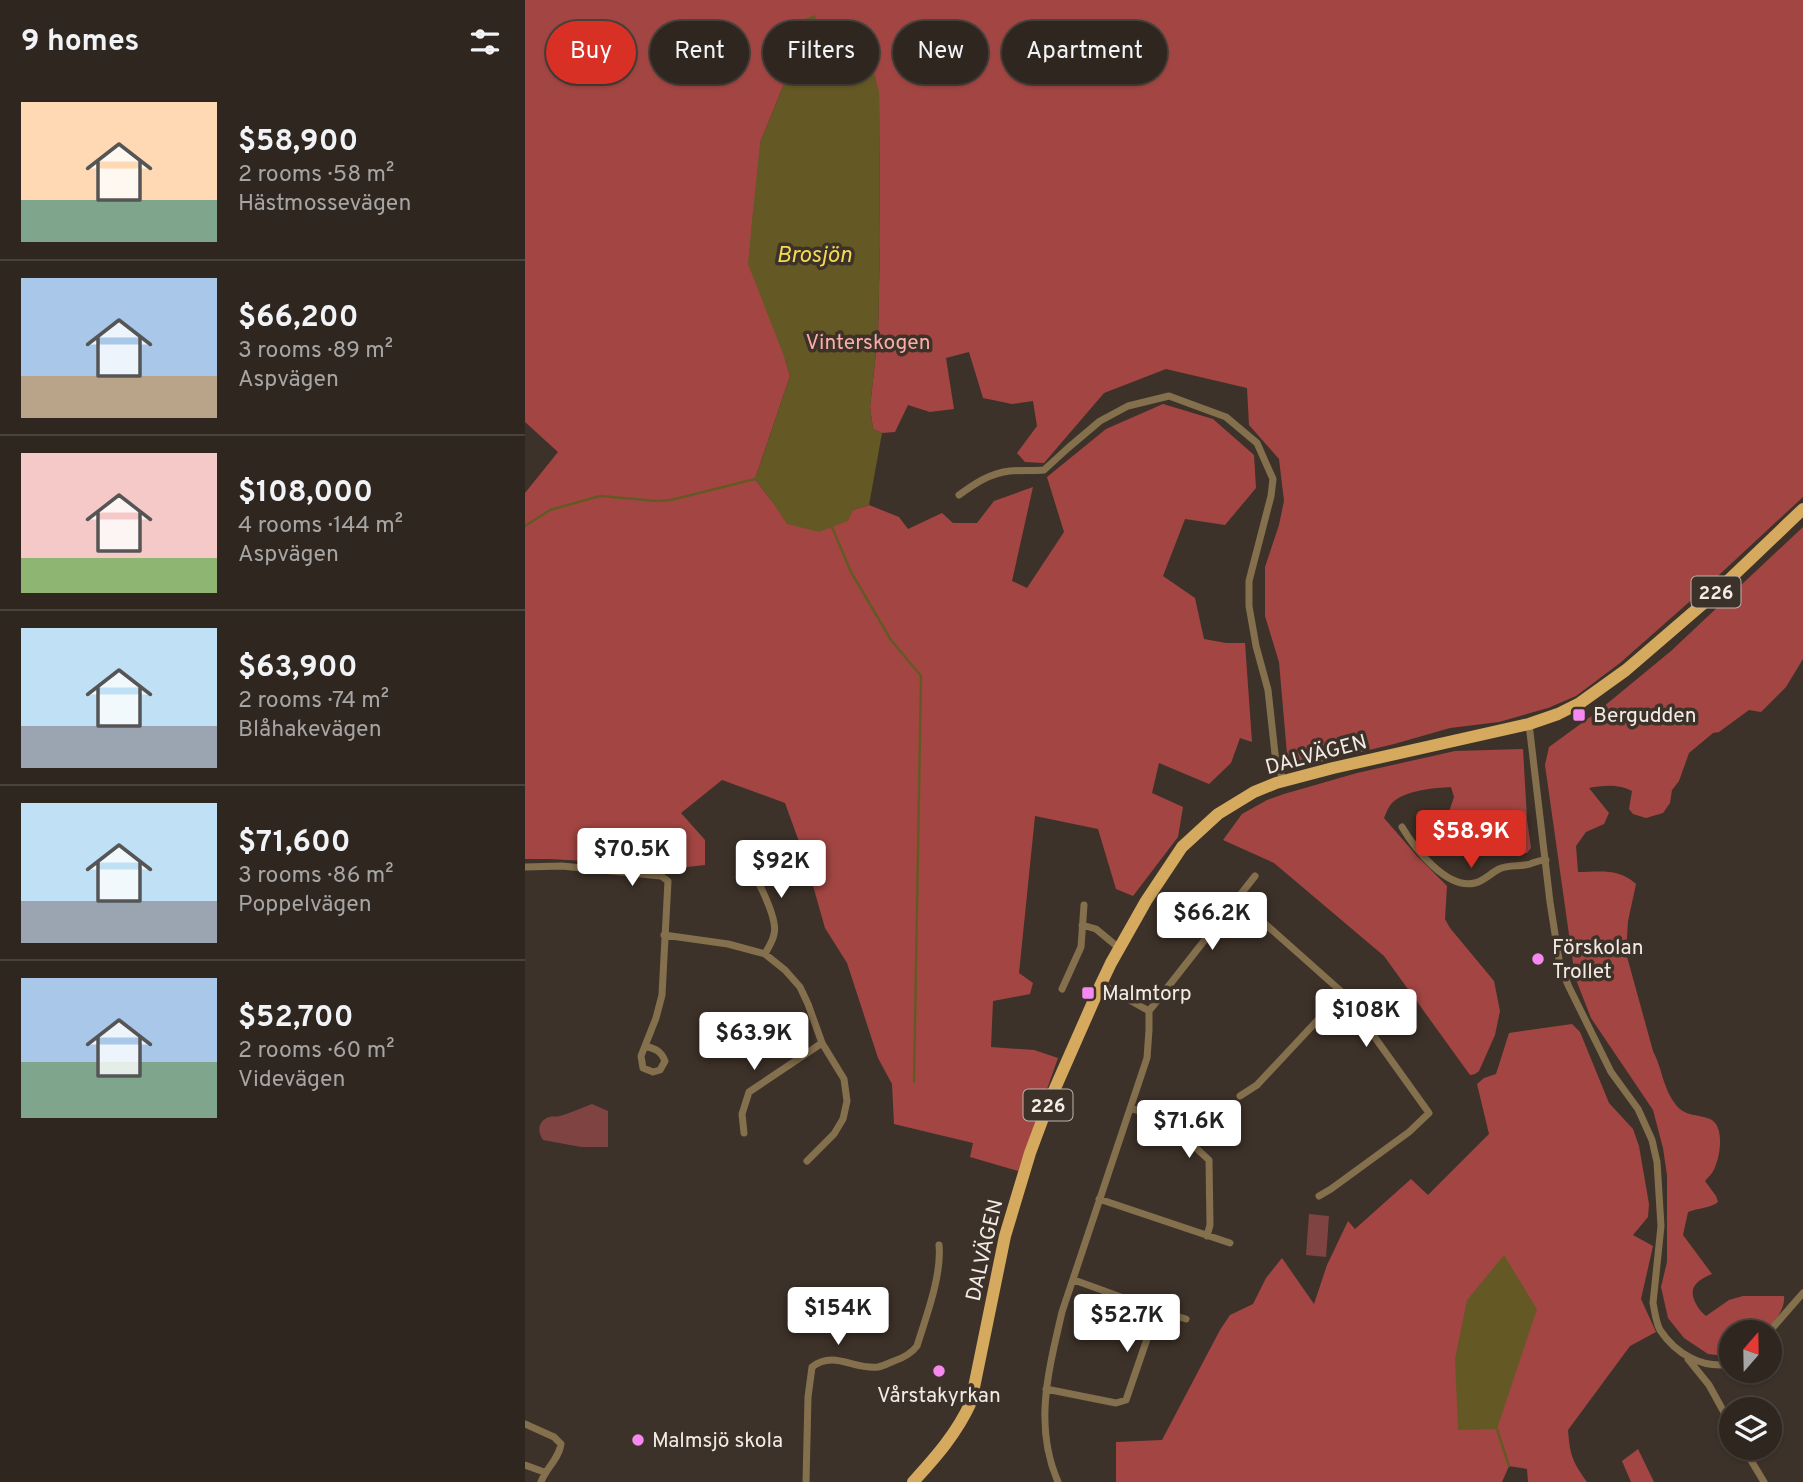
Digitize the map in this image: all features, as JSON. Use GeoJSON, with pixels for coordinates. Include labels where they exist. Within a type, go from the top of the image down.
{"type":"FeatureCollection","features":[{"type":"Feature","properties":{"kind":"main road","name":"DALVÄGEN"},"geometry":{"type":"LineString","coordinates":[[913,1482],[943,1449],[971,1402],[1005,1236],[1049,1102],[1119,948],[1171,862],[1194,834],[1231,805],[1265,787],[1333,768],[1529,724],[1580,704],[1626,670],[1712,596],[1803,509]]}},
{"type":"Feature","properties":{"kind":"street"},"geometry":{"type":"LineString","coordinates":[[959,495],[986,477],[1006,471],[1044,470],[1100,421],[1128,406],[1168,396],[1216,413],[1235,423],[1257,443],[1273,479],[1249,581],[1249,606],[1268,690],[1276,763],[1284,781]]}},
{"type":"Feature","properties":{"kind":"street"},"geometry":{"type":"LineString","coordinates":[[1529,724],[1560,966],[1611,1072],[1638,1109],[1652,1140],[1657,1162],[1661,1226],[1653,1304],[1659,1329],[1691,1362],[1719,1403]]}},
{"type":"Feature","properties":{"kind":"street"},"geometry":{"type":"LineString","coordinates":[[1402,827],[1439,871],[1451,881],[1463,884],[1479,882],[1502,867],[1546,860]]}},
{"type":"Feature","properties":{"kind":"street"},"geometry":{"type":"LineString","coordinates":[[740,852],[750,864],[774,919],[775,933],[765,954]]}},
{"type":"Feature","properties":{"kind":"street"},"geometry":{"type":"LineString","coordinates":[[525,867],[562,866],[661,876],[668,881],[662,995],[645,1046]]}},
{"type":"Feature","properties":{"kind":"street"},"geometry":{"type":"LineString","coordinates":[[1058,1482],[1047,1451],[1044,1418],[1047,1389],[1062,1312],[1147,1058],[1149,1011],[1255,876]]}},
{"type":"Feature","properties":{"kind":"street"},"geometry":{"type":"LineString","coordinates":[[1237,898],[1343,993],[1429,1113],[1409,1132],[1319,1196]]}},
{"type":"Feature","properties":{"kind":"street"},"geometry":{"type":"LineString","coordinates":[[1062,989],[1081,947],[1084,905]]}},
{"type":"Feature","properties":{"kind":"street"},"geometry":{"type":"LineString","coordinates":[[1083,925],[1096,929],[1119,948]]}},
{"type":"Feature","properties":{"kind":"street"},"geometry":{"type":"LineString","coordinates":[[664,935],[728,944],[765,954],[800,987],[821,1043],[844,1079],[847,1101],[843,1119],[834,1134],[807,1161]]}},
{"type":"Feature","properties":{"kind":"street"},"geometry":{"type":"LineString","coordinates":[[1101,984],[1149,1011]]}},
{"type":"Feature","properties":{"kind":"street"},"geometry":{"type":"LineString","coordinates":[[1240,1096],[1257,1086],[1343,993]]}},
{"type":"Feature","properties":{"kind":"street"},"geometry":{"type":"LineString","coordinates":[[744,1133],[742,1114],[749,1092],[821,1043]]}},
{"type":"Feature","properties":{"kind":"street"},"geometry":{"type":"LineString","coordinates":[[1131,1108],[1158,1119],[1183,1136],[1209,1160],[1210,1225],[1207,1236]]}},
{"type":"Feature","properties":{"kind":"street"},"geometry":{"type":"LineString","coordinates":[[1099,1199],[1230,1243]]}},
{"type":"Feature","properties":{"kind":"street"},"geometry":{"type":"LineString","coordinates":[[806,1482],[808,1397],[812,1367],[820,1361],[829,1360],[876,1367],[913,1351],[917,1346],[938,1273],[939,1245]]}},
{"type":"Feature","properties":{"kind":"street"},"geometry":{"type":"LineString","coordinates":[[1074,1280],[1186,1319]]}},
{"type":"Feature","properties":{"kind":"street"},"geometry":{"type":"LineString","coordinates":[[1779,1320],[1803,1293]]}},
{"type":"Feature","properties":{"kind":"street"},"geometry":{"type":"LineString","coordinates":[[1047,1389],[1116,1403],[1126,1400],[1157,1310]]}},
{"type":"Feature","properties":{"kind":"street"},"geometry":{"type":"LineString","coordinates":[[1682,1354],[1707,1365],[1719,1364]]}},
{"type":"Feature","properties":{"kind":"street"},"geometry":{"type":"LineString","coordinates":[[525,1424],[554,1437],[561,1444],[560,1452],[544,1472],[541,1482]]}},
{"type":"Feature","properties":{"kind":"street"},"geometry":{"type":"LineString","coordinates":[[1751,1460],[1764,1482]]}},
{"type":"Feature","properties":{"kind":"street"},"geometry":{"type":"LineString","coordinates":[[525,1465],[544,1472]]}},
{"type":"Feature","properties":{"kind":"shaded area","name":"Vinterskogen"},"geometry":{"type":"Polygon","coordinates":[[[525,0],[1803,0],[1803,497],[1620,663],[1576,696],[1548,708],[1499,722],[1450,728],[1299,767],[1287,754],[1279,662],[1265,616],[1265,567],[1284,501],[1279,459],[1249,425],[1247,388],[1166,369],[1104,393],[1044,463],[1025,462],[1017,453],[1037,426],[1033,401],[1012,404],[983,398],[969,352],[946,358],[954,409],[930,412],[908,405],[895,432],[882,433],[873,429],[870,407],[878,335],[880,243],[879,92],[870,84],[879,84],[879,21],[763,21],[763,84],[784,84],[760,143],[785,359],[790,376],[755,479],[771,500],[853,510],[869,505],[899,517],[908,529],[942,513],[953,523],[977,523],[994,501],[1033,487],[1012,581],[1027,588],[1064,532],[1047,477],[1106,429],[1163,404],[1213,419],[1254,455],[1256,488],[1225,525],[1185,519],[1163,576],[1195,598],[1204,639],[1245,643],[1252,742],[1240,738],[1231,763],[1209,784],[1159,763],[1152,793],[1183,807],[1178,837],[1133,896],[1116,889],[1098,829],[1035,816],[1019,973],[1033,983],[1030,994],[993,1001],[991,1047],[1034,1050],[1058,1058],[1018,1171],[970,1157],[973,1143],[894,1124],[892,1084],[878,1058],[847,963],[825,928],[806,861],[785,803],[722,780],[681,813],[705,840],[705,865],[669,869],[603,862],[525,859],[525,493],[558,452],[525,422],[525,0]]]}},
{"type":"Feature","properties":{"kind":"shaded area"},"geometry":{"type":"Polygon","coordinates":[[[1803,527],[1803,659],[1786,687],[1761,712],[1749,710],[1719,732],[1713,733],[1689,753],[1679,781],[1672,790],[1670,803],[1663,813],[1646,818],[1633,814],[1629,809],[1632,791],[1622,787],[1589,788],[1609,813],[1604,824],[1586,832],[1576,846],[1578,872],[1616,873],[1636,884],[1628,921],[1626,953],[1653,1051],[1668,1092],[1676,1105],[1688,1113],[1710,1119],[1715,1123],[1720,1136],[1717,1160],[1712,1173],[1705,1181],[1718,1202],[1688,1212],[1683,1235],[1712,1274],[1699,1281],[1694,1288],[1695,1301],[1706,1316],[1729,1300],[1743,1296],[1784,1296],[1780,1312],[1774,1320],[1719,1320],[1719,1355],[1708,1354],[1684,1338],[1668,1318],[1661,1287],[1667,1262],[1667,1175],[1663,1148],[1653,1110],[1591,1018],[1575,977],[1545,765],[1549,747],[1597,712],[1671,651],[1803,527]]]}},
{"type":"Feature","properties":{"kind":"shaded area"},"geometry":{"type":"Polygon","coordinates":[[[1523,749],[1531,848],[1527,853],[1483,856],[1470,839],[1451,836],[1445,824],[1454,797],[1451,787],[1420,790],[1404,795],[1392,803],[1384,818],[1447,886],[1445,919],[1494,981],[1500,1011],[1495,1035],[1479,1071],[1470,1075],[1384,956],[1274,863],[1223,840],[1242,814],[1284,794],[1357,773],[1455,751],[1523,749]]]}},
{"type":"Feature","properties":{"kind":"shaded area"},"geometry":{"type":"Polygon","coordinates":[[[1572,1024],[1580,1032],[1609,1103],[1633,1129],[1639,1146],[1649,1204],[1648,1217],[1633,1235],[1653,1246],[1641,1299],[1656,1332],[1630,1346],[1568,1430],[1573,1458],[1587,1482],[1528,1482],[1527,1469],[1509,1466],[1502,1482],[1116,1482],[1116,1442],[1162,1440],[1220,1330],[1230,1315],[1253,1304],[1266,1278],[1282,1258],[1314,1304],[1327,1265],[1348,1221],[1355,1229],[1411,1179],[1428,1195],[1489,1134],[1477,1084],[1496,1074],[1509,1033],[1572,1024]]]}},
{"type":"Feature","properties":{"kind":"shaded area"},"geometry":{"type":"Polygon","coordinates":[[[592,1104],[608,1111],[608,1147],[581,1147],[543,1140],[540,1127],[545,1119],[592,1104]]]}},
{"type":"Feature","properties":{"kind":"shaded area"},"geometry":{"type":"Polygon","coordinates":[[[1309,1214],[1329,1216],[1326,1257],[1306,1255],[1309,1214]]]}},
{"type":"Feature","properties":{"kind":"shaded area"},"geometry":{"type":"Polygon","coordinates":[[[1638,1449],[1654,1482],[1631,1482],[1622,1461],[1638,1449]]]}},
{"type":"Feature","properties":{"kind":"water","name":"Brosjön"},"geometry":{"type":"Polygon","coordinates":[[[815,15],[816,21],[802,21],[815,15]]]}},
{"type":"Feature","properties":{"kind":"water","name":"Brosjön"},"geometry":{"type":"Polygon","coordinates":[[[784,84],[877,84],[880,243],[878,335],[870,407],[873,429],[882,433],[869,505],[853,510],[848,521],[819,532],[787,524],[755,479],[790,376],[748,264],[760,143],[784,84]]]}},
{"type":"Feature","properties":{"kind":"water"},"geometry":{"type":"Polygon","coordinates":[[[1504,1255],[1537,1309],[1497,1429],[1458,1430],[1455,1359],[1467,1300],[1504,1255]]]}},
{"type":"Feature","properties":{"kind":"waterway"},"geometry":{"type":"LineString","coordinates":[[525,526],[550,510],[600,496],[671,500],[755,479]]}},
{"type":"Feature","properties":{"kind":"waterway"},"geometry":{"type":"LineString","coordinates":[[832,527],[851,572],[891,640],[921,676],[914,1082]]}},
{"type":"Feature","properties":{"kind":"waterway"},"geometry":{"type":"LineString","coordinates":[[1497,1429],[1509,1466]]}},
{"type":"Feature","properties":{"kind":"place","name":"Bergudden"},"geometry":{"type":"Point","coordinates":[1579,715]}},
{"type":"Feature","properties":{"kind":"place","name":"Förskolan Trollet"},"geometry":{"type":"Point","coordinates":[1538,959]}},
{"type":"Feature","properties":{"kind":"place","name":"Malmtorp"},"geometry":{"type":"Point","coordinates":[1088,993]}},
{"type":"Feature","properties":{"kind":"place","name":"Vårstakyrkan"},"geometry":{"type":"Point","coordinates":[939,1371]}},
{"type":"Feature","properties":{"kind":"place","name":"Malmsjö skola"},"geometry":{"type":"Point","coordinates":[638,1440]}}]}
